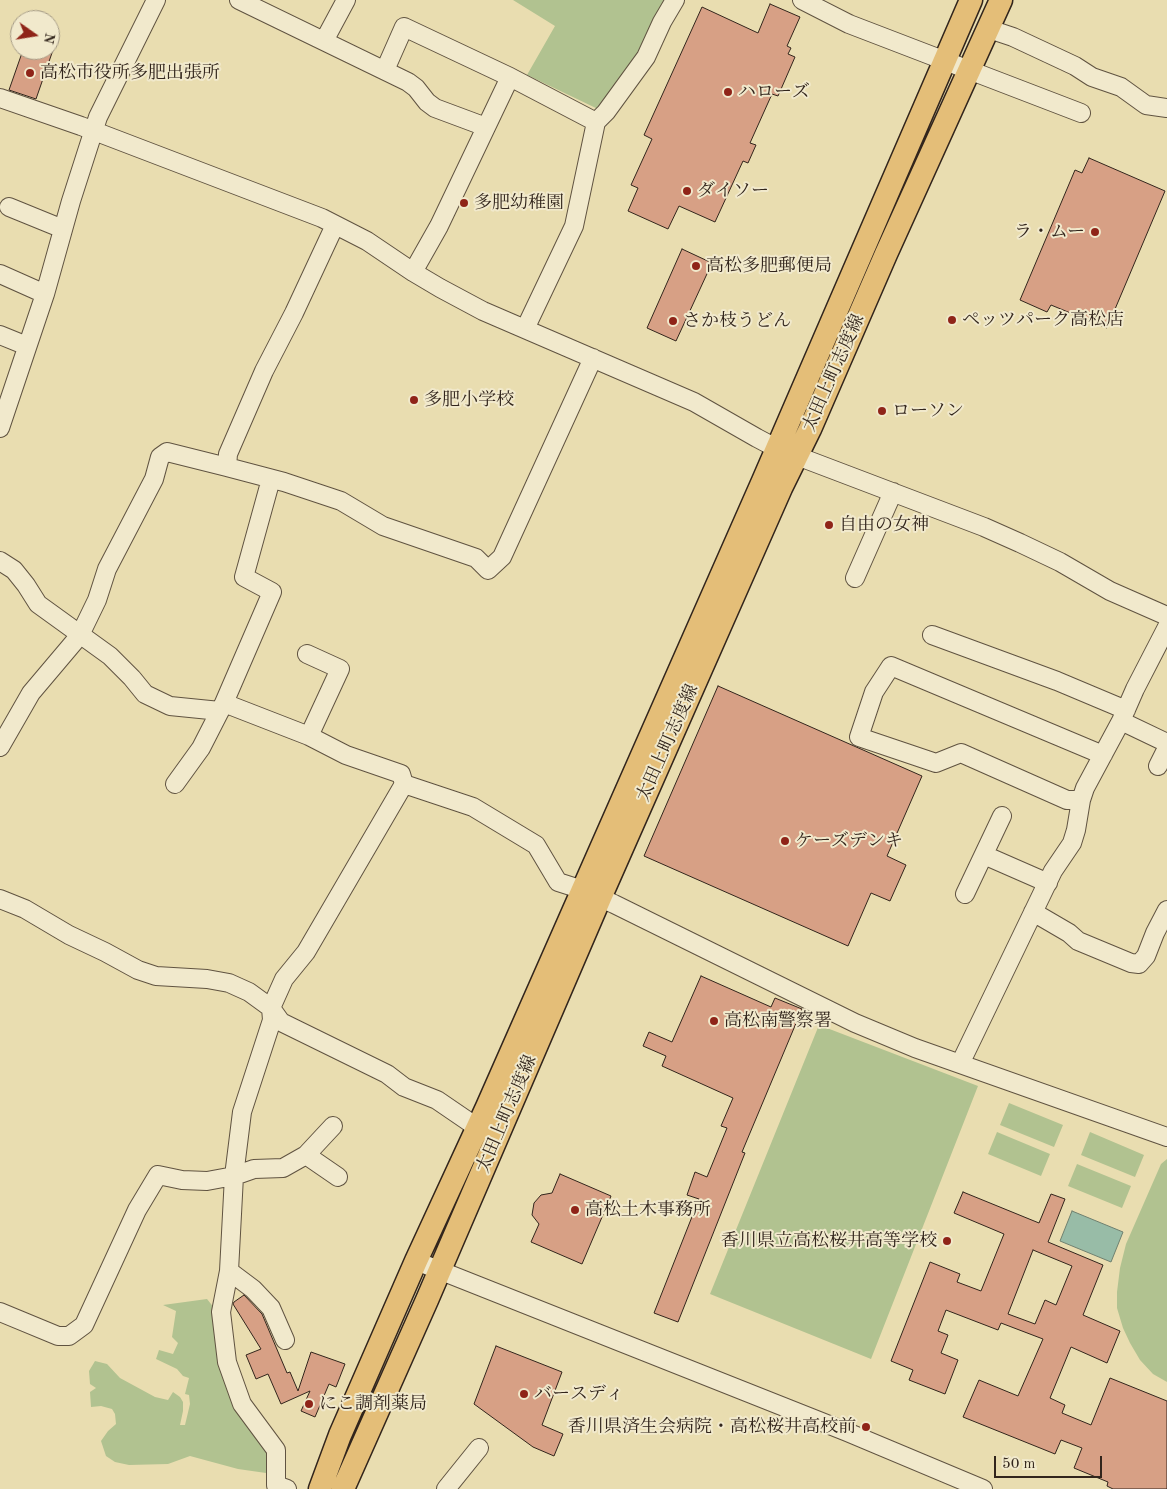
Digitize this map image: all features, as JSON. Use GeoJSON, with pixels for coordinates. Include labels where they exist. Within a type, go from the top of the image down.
{"type":"FeatureCollection","features":[{"type":"Feature","properties":{"kind":"main road","name":"太田上町志度線"},"geometry":{"type":"LineString","coordinates":[[342,1489],[439,1271],[497,1112],[591,894],[776,448],[972,0]]}},
{"type":"Feature","properties":{"kind":"main road","name":"太田上町志度線"},"geometry":{"type":"LineString","coordinates":[[591,894],[798,455],[1001,0]]}},
{"type":"Feature","properties":{"kind":"main road","name":"太田上町志度線"},"geometry":{"type":"LineString","coordinates":[[320,1489],[340,1435],[416,1262],[478,1128],[497,1112]]}},
{"type":"Feature","properties":{"kind":"street"},"geometry":{"type":"LineString","coordinates":[[0,428],[6,392],[27,346],[45,294],[71,201],[98,118],[156,0]]}},
{"type":"Feature","properties":{"kind":"street"},"geometry":{"type":"LineString","coordinates":[[239,0],[408,82],[435,108],[486,127]]}},
{"type":"Feature","properties":{"kind":"street"},"geometry":{"type":"LineString","coordinates":[[324,41],[346,0]]}},
{"type":"Feature","properties":{"kind":"street"},"geometry":{"type":"LineString","coordinates":[[525,329],[574,226],[596,122],[606,112],[646,58],[674,0]]}},
{"type":"Feature","properties":{"kind":"street"},"geometry":{"type":"LineString","coordinates":[[802,0],[849,24],[1081,113]]}},
{"type":"Feature","properties":{"kind":"street"},"geometry":{"type":"LineString","coordinates":[[385,70],[404,27],[510,77],[596,122]]}},
{"type":"Feature","properties":{"kind":"street"},"geometry":{"type":"LineString","coordinates":[[988,29],[1013,37],[1075,66],[1092,77],[1121,87],[1146,105],[1167,108]]}},
{"type":"Feature","properties":{"kind":"street"},"geometry":{"type":"LineString","coordinates":[[413,272],[439,226],[510,77]]}},
{"type":"Feature","properties":{"kind":"street"},"geometry":{"type":"LineString","coordinates":[[0,98],[94,131],[322,218],[367,241],[413,272],[483,310],[694,402],[776,448],[984,527],[1020,543],[1060,562],[1110,591],[1167,616]]}},
{"type":"Feature","properties":{"kind":"street"},"geometry":{"type":"LineString","coordinates":[[9,207],[63,229]]}},
{"type":"Feature","properties":{"kind":"street"},"geometry":{"type":"LineString","coordinates":[[227,467],[228,454],[264,371],[294,313],[335,225]]}},
{"type":"Feature","properties":{"kind":"street"},"geometry":{"type":"LineString","coordinates":[[0,274],[45,294]]}},
{"type":"Feature","properties":{"kind":"street"},"geometry":{"type":"LineString","coordinates":[[0,335],[27,346]]}},
{"type":"Feature","properties":{"kind":"street"},"geometry":{"type":"LineString","coordinates":[[0,747],[31,693],[80,635],[97,600],[107,569],[154,479],[160,457],[167,452],[271,479],[341,501],[383,526],[476,558],[488,570],[502,558],[593,358]]}},
{"type":"Feature","properties":{"kind":"street"},"geometry":{"type":"LineString","coordinates":[[176,784],[201,748],[222,707],[272,592],[244,576],[271,479]]}},
{"type":"Feature","properties":{"kind":"street"},"geometry":{"type":"LineString","coordinates":[[855,578],[893,492]]}},
{"type":"Feature","properties":{"kind":"street"},"geometry":{"type":"LineString","coordinates":[[0,561],[14,570],[38,604],[110,656],[145,694],[170,706],[222,707],[309,736],[346,755],[401,774],[404,784],[306,952],[284,980],[271,1008],[272,1020],[242,1112],[234,1176],[229,1271],[221,1312],[227,1362],[242,1404],[276,1450],[279,1488]]}},
{"type":"Feature","properties":{"kind":"street"},"geometry":{"type":"LineString","coordinates":[[960,1064],[1053,871],[1072,843],[1081,800],[1086,788],[1167,627]]}},
{"type":"Feature","properties":{"kind":"street"},"geometry":{"type":"LineString","coordinates":[[932,635],[1057,681],[1124,715],[1167,743]]}},
{"type":"Feature","properties":{"kind":"street"},"geometry":{"type":"LineString","coordinates":[[307,654],[340,670],[309,736]]}},
{"type":"Feature","properties":{"kind":"street"},"geometry":{"type":"LineString","coordinates":[[1081,800],[1066,800],[961,753],[936,762],[859,737],[874,692],[891,666],[1103,755]]}},
{"type":"Feature","properties":{"kind":"street"},"geometry":{"type":"LineString","coordinates":[[1158,766],[1167,748]]}},
{"type":"Feature","properties":{"kind":"street"},"geometry":{"type":"LineString","coordinates":[[404,784],[473,807],[536,845],[558,882],[591,894],[855,1023],[915,1048],[1167,1137]]}},
{"type":"Feature","properties":{"kind":"street"},"geometry":{"type":"LineString","coordinates":[[965,894],[1002,816]]}},
{"type":"Feature","properties":{"kind":"street"},"geometry":{"type":"LineString","coordinates":[[984,855],[1048,883]]}},
{"type":"Feature","properties":{"kind":"street"},"geometry":{"type":"LineString","coordinates":[[0,899],[25,909],[69,935],[138,970],[156,976],[207,979],[228,983],[249,992],[271,1008],[281,1022],[387,1074],[404,1087],[437,1100],[478,1128]]}},
{"type":"Feature","properties":{"kind":"street"},"geometry":{"type":"LineString","coordinates":[[1033,912],[1069,933],[1078,941],[1130,963],[1139,964],[1146,956],[1167,910]]}},
{"type":"Feature","properties":{"kind":"street"},"geometry":{"type":"LineString","coordinates":[[0,1312],[58,1336],[69,1336],[84,1325],[137,1210],[158,1175],[182,1180],[207,1181],[234,1176],[254,1169],[283,1168],[306,1155],[333,1126]]}},
{"type":"Feature","properties":{"kind":"street"},"geometry":{"type":"LineString","coordinates":[[306,1155],[338,1177]]}},
{"type":"Feature","properties":{"kind":"street"},"geometry":{"type":"LineString","coordinates":[[416,1262],[838,1428],[983,1489]]}},
{"type":"Feature","properties":{"kind":"street"},"geometry":{"type":"LineString","coordinates":[[229,1271],[252,1289],[271,1308],[286,1340]]}},
{"type":"Feature","properties":{"kind":"street"},"geometry":{"type":"LineString","coordinates":[[446,1489],[479,1448]]}},
{"type":"Feature","properties":{"kind":"shaded area"},"geometry":{"type":"Polygon","coordinates":[[[513,0],[669,0],[643,54],[600,110],[527,75],[555,26],[513,0]]]}},
{"type":"Feature","properties":{"kind":"shaded area"},"geometry":{"type":"Polygon","coordinates":[[[819,1025],[978,1086],[871,1359],[710,1294],[819,1025]]]}},
{"type":"Feature","properties":{"kind":"shaded area"},"geometry":{"type":"Polygon","coordinates":[[[1009,1103],[1063,1125],[1054,1147],[1000,1125],[1009,1103]]]}},
{"type":"Feature","properties":{"kind":"shaded area"},"geometry":{"type":"Polygon","coordinates":[[[997,1132],[1050,1154],[1041,1176],[988,1154],[997,1132]]]}},
{"type":"Feature","properties":{"kind":"shaded area"},"geometry":{"type":"Polygon","coordinates":[[[1090,1132],[1144,1155],[1135,1177],[1081,1155],[1090,1132]]]}},
{"type":"Feature","properties":{"kind":"shaded area"},"geometry":{"type":"Polygon","coordinates":[[[1167,1159],[1167,1382],[1153,1374],[1140,1360],[1130,1343],[1117,1308],[1117,1292],[1126,1244],[1161,1164],[1167,1159]]]}},
{"type":"Feature","properties":{"kind":"shaded area"},"geometry":{"type":"Polygon","coordinates":[[[1077,1164],[1131,1186],[1122,1208],[1068,1186],[1077,1164]]]}},
{"type":"Feature","properties":{"kind":"shaded area"},"geometry":{"type":"Polygon","coordinates":[[[1072,1211],[1123,1232],[1111,1262],[1060,1241],[1072,1211]]]}},
{"type":"Feature","properties":{"kind":"shaded area"},"geometry":{"type":"Polygon","coordinates":[[[207,1299],[215,1309],[270,1455],[266,1473],[238,1469],[190,1456],[168,1464],[129,1465],[115,1462],[106,1456],[101,1441],[116,1424],[115,1414],[112,1409],[101,1406],[91,1407],[90,1392],[96,1388],[90,1384],[89,1371],[95,1361],[107,1364],[120,1378],[155,1397],[168,1400],[173,1392],[183,1402],[180,1425],[185,1425],[190,1404],[189,1395],[185,1394],[189,1378],[183,1376],[177,1369],[156,1359],[159,1350],[173,1354],[178,1343],[172,1337],[176,1311],[163,1305],[207,1299]]]}},
{"type":"Feature","properties":{"kind":"building"},"geometry":{"type":"Polygon","coordinates":[[[770,4],[800,17],[787,46],[791,48],[788,54],[795,57],[778,96],[772,94],[750,143],[756,145],[748,163],[743,161],[715,222],[679,206],[668,229],[628,211],[638,188],[631,185],[652,139],[644,135],[702,7],[758,33],[770,4]]]}},
{"type":"Feature","properties":{"kind":"building","name":"高松市役所多肥出張所"},"geometry":{"type":"Polygon","coordinates":[[[20,60],[50,60],[36,99],[9,90],[20,60]]]}},
{"type":"Feature","properties":{"kind":"building"},"geometry":{"type":"Polygon","coordinates":[[[1089,158],[1165,191],[1107,328],[1051,305],[1047,312],[1020,300],[1075,170],[1082,173],[1089,158]]]}},
{"type":"Feature","properties":{"kind":"building"},"geometry":{"type":"Polygon","coordinates":[[[682,249],[712,263],[676,341],[647,328],[682,249]]]}},
{"type":"Feature","properties":{"kind":"building"},"geometry":{"type":"Polygon","coordinates":[[[718,686],[922,776],[887,856],[906,865],[890,901],[871,893],[848,946],[644,856],[718,686]]]}},
{"type":"Feature","properties":{"kind":"building"},"geometry":{"type":"Polygon","coordinates":[[[701,976],[771,1007],[775,998],[802,1009],[742,1152],[745,1153],[678,1322],[654,1313],[699,1199],[687,1195],[695,1172],[707,1177],[727,1128],[721,1126],[733,1098],[662,1066],[666,1056],[643,1046],[649,1032],[672,1042],[701,976]]]}},
{"type":"Feature","properties":{"kind":"building","name":"高松土木事務所"},"geometry":{"type":"Polygon","coordinates":[[[560,1174],[611,1196],[582,1264],[531,1242],[539,1224],[532,1215],[534,1203],[541,1195],[552,1193],[560,1174]]]}},
{"type":"Feature","properties":{"kind":"building"},"geometry":{"type":"Polygon","coordinates":[[[963,1192],[1039,1223],[1051,1194],[1065,1199],[1048,1242],[1103,1265],[1083,1315],[1120,1331],[1107,1363],[1071,1347],[1050,1398],[1065,1405],[1062,1413],[1091,1425],[1110,1378],[1167,1401],[1167,1489],[1113,1489],[1107,1486],[1108,1482],[1074,1468],[1082,1448],[1061,1440],[1055,1454],[963,1417],[979,1380],[1018,1396],[1043,1339],[1001,1323],[998,1330],[946,1310],[938,1331],[948,1335],[941,1353],[958,1360],[945,1394],[909,1380],[913,1370],[891,1361],[930,1262],[960,1274],[957,1282],[981,1291],[1004,1234],[954,1213],[963,1192]],[[1033,1250],[1008,1314],[1035,1324],[1045,1300],[1056,1305],[1072,1266],[1033,1250]]]}},
{"type":"Feature","properties":{"kind":"building"},"geometry":{"type":"Polygon","coordinates":[[[244,1295],[262,1314],[287,1373],[290,1372],[298,1391],[311,1352],[345,1364],[336,1387],[329,1384],[315,1417],[301,1411],[310,1391],[281,1404],[268,1374],[256,1379],[246,1355],[261,1349],[233,1304],[244,1295]]]}},
{"type":"Feature","properties":{"kind":"building"},"geometry":{"type":"Polygon","coordinates":[[[496,1346],[562,1372],[542,1425],[563,1434],[554,1456],[533,1447],[474,1404],[496,1346]]]}},
{"type":"Feature","properties":{"kind":"place","name":"高松市役所多肥出張所"},"geometry":{"type":"Point","coordinates":[30,73]}},
{"type":"Feature","properties":{"kind":"place","name":"ハローズ"},"geometry":{"type":"Point","coordinates":[728,92]}},
{"type":"Feature","properties":{"kind":"place","name":"ダイソー"},"geometry":{"type":"Point","coordinates":[687,191]}},
{"type":"Feature","properties":{"kind":"place","name":"多肥幼稚園"},"geometry":{"type":"Point","coordinates":[464,203]}},
{"type":"Feature","properties":{"kind":"place","name":"ラ・ムー"},"geometry":{"type":"Point","coordinates":[1095,232]}},
{"type":"Feature","properties":{"kind":"place","name":"高松多肥郵便局"},"geometry":{"type":"Point","coordinates":[696,266]}},
{"type":"Feature","properties":{"kind":"place","name":"ペッツパーク高松店"},"geometry":{"type":"Point","coordinates":[952,320]}},
{"type":"Feature","properties":{"kind":"place","name":"さか枝うどん"},"geometry":{"type":"Point","coordinates":[673,321]}},
{"type":"Feature","properties":{"kind":"place","name":"多肥小学校"},"geometry":{"type":"Point","coordinates":[414,400]}},
{"type":"Feature","properties":{"kind":"place","name":"ローソン"},"geometry":{"type":"Point","coordinates":[882,411]}},
{"type":"Feature","properties":{"kind":"place","name":"自由の女神"},"geometry":{"type":"Point","coordinates":[829,525]}},
{"type":"Feature","properties":{"kind":"place","name":"ケーズデンキ"},"geometry":{"type":"Point","coordinates":[785,841]}},
{"type":"Feature","properties":{"kind":"place","name":"高松南警察署"},"geometry":{"type":"Point","coordinates":[714,1021]}},
{"type":"Feature","properties":{"kind":"place","name":"高松土木事務所"},"geometry":{"type":"Point","coordinates":[575,1210]}},
{"type":"Feature","properties":{"kind":"place","name":"香川県立高松桜井高等学校"},"geometry":{"type":"Point","coordinates":[947,1241]}},
{"type":"Feature","properties":{"kind":"place","name":"バースディ"},"geometry":{"type":"Point","coordinates":[524,1394]}},
{"type":"Feature","properties":{"kind":"place","name":"にこ調剤薬局"},"geometry":{"type":"Point","coordinates":[309,1404]}},
{"type":"Feature","properties":{"kind":"place","name":"香川県済生会病院・高松桜井高校前"},"geometry":{"type":"Point","coordinates":[866,1427]}}]}
